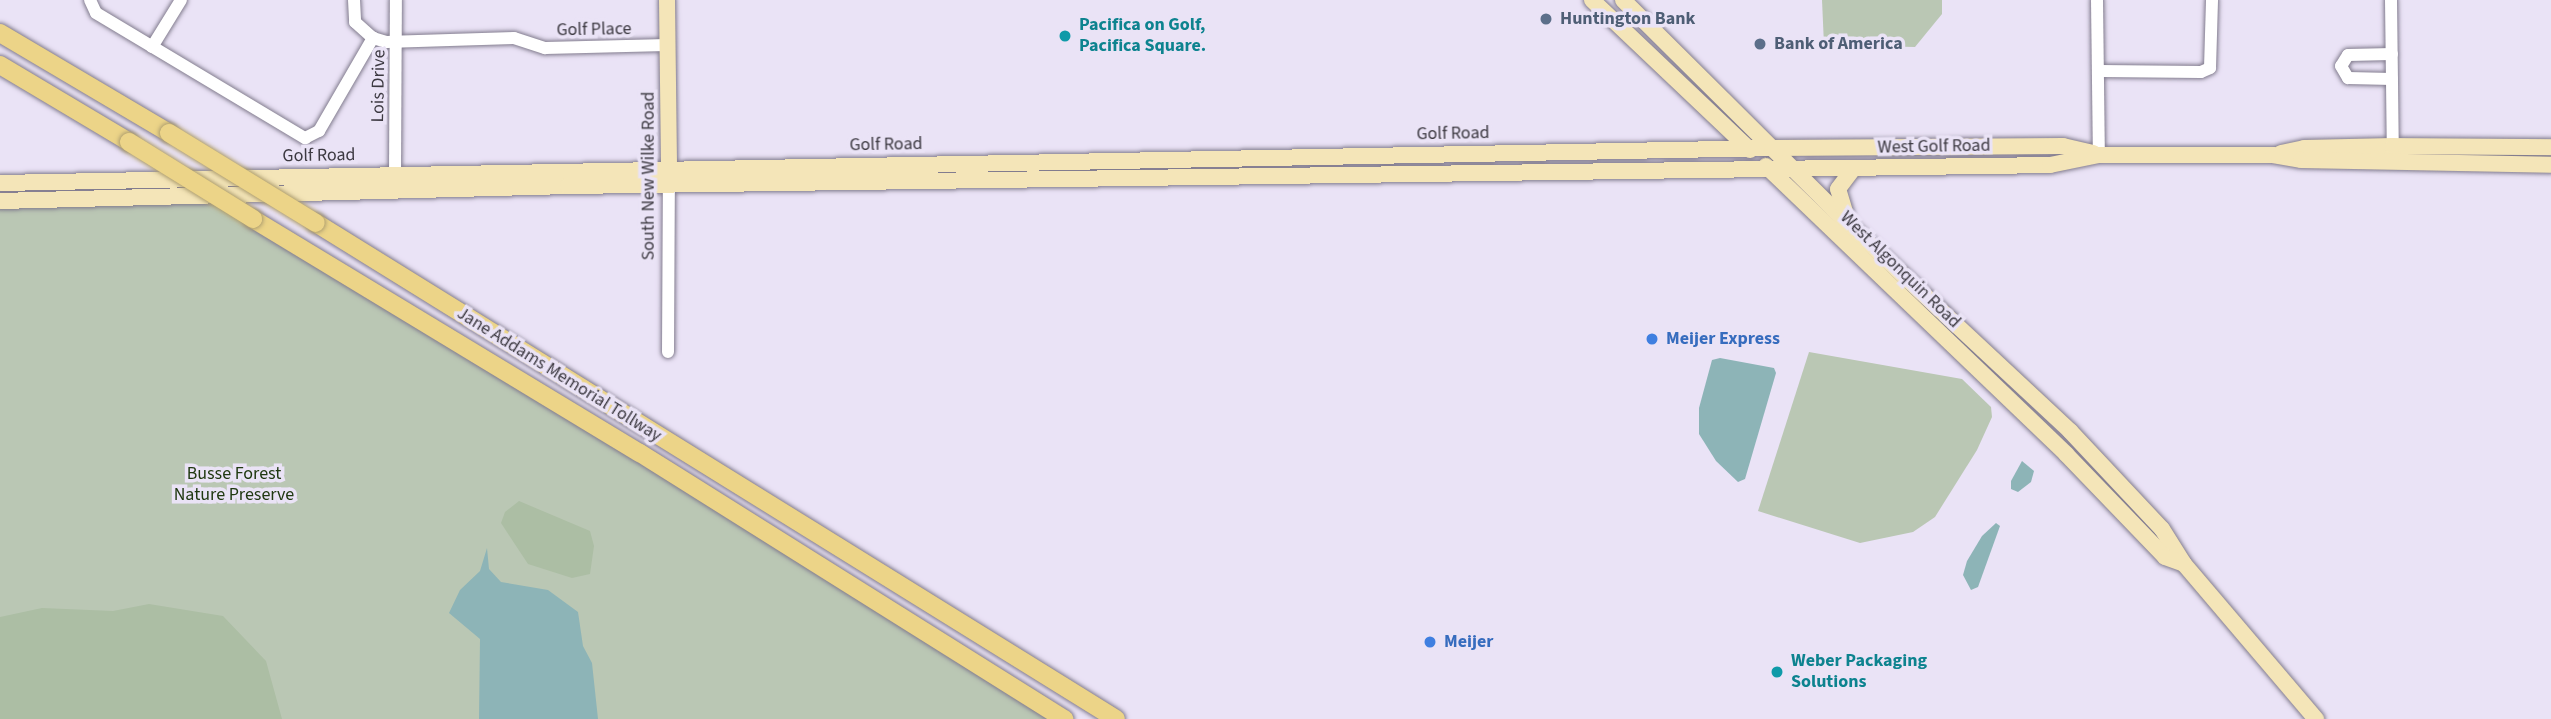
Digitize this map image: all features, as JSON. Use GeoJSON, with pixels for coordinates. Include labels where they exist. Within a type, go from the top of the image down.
{"type":"FeatureCollection","features":[{"type":"Feature","properties":{"kind":"highway","name":"Jane Addams Memorial Tollway"},"geometry":{"type":"LineString","coordinates":[[4,35],[316,223],[1116,719]]}},
{"type":"Feature","properties":{"kind":"highway","name":"Jane Addams Memorial Tollway"},"geometry":{"type":"LineString","coordinates":[[0,65],[640,453],[1064,719]]}},
{"type":"Feature","properties":{"kind":"main road","name":"South New Wilke Road"},"geometry":{"type":"LineString","coordinates":[[667,0],[669,185]]}},
{"type":"Feature","properties":{"kind":"main road","name":"West Algonquin Road"},"geometry":{"type":"LineString","coordinates":[[1592,0],[2066,454],[2165,556],[2184,564]]}},
{"type":"Feature","properties":{"kind":"main road","name":"West Algonquin Road"},"geometry":{"type":"LineString","coordinates":[[1623,0],[1852,227],[2070,431],[2162,529],[2184,564],[2316,719]]}},
{"type":"Feature","properties":{"kind":"main road","name":"West Golf Road"},"geometry":{"type":"LineString","coordinates":[[1772,148],[2063,146],[2099,155]]}},
{"type":"Feature","properties":{"kind":"main road","name":"West Golf Road"},"geometry":{"type":"LineString","coordinates":[[2393,154],[2551,147]]}},
{"type":"Feature","properties":{"kind":"main road","name":"Golf Road"},"geometry":{"type":"LineString","coordinates":[[0,183],[669,166],[1772,148]]}},
{"type":"Feature","properties":{"kind":"main road","name":"West Golf Road"},"geometry":{"type":"LineString","coordinates":[[1769,168],[2050,164],[2099,155],[2273,155],[2304,148],[2551,165]]}},
{"type":"Feature","properties":{"kind":"main road","name":"Golf Road"},"geometry":{"type":"LineString","coordinates":[[0,201],[669,185],[1769,168]]}},
{"type":"Feature","properties":{"kind":"main road"},"geometry":{"type":"LineString","coordinates":[[1852,227],[1838,189],[1854,168]]}},
{"type":"Feature","properties":{"kind":"street"},"geometry":{"type":"LineString","coordinates":[[89,0],[96,13],[305,138],[319,131],[373,38],[355,22],[355,0]]}},
{"type":"Feature","properties":{"kind":"street"},"geometry":{"type":"LineString","coordinates":[[152,47],[181,0]]}},
{"type":"Feature","properties":{"kind":"street","name":"Lois Drive"},"geometry":{"type":"LineString","coordinates":[[395,174],[396,0]]}},
{"type":"Feature","properties":{"kind":"street"},"geometry":{"type":"LineString","coordinates":[[2097,0],[2099,155]]}},
{"type":"Feature","properties":{"kind":"street"},"geometry":{"type":"LineString","coordinates":[[2100,71],[2201,72],[2210,68],[2212,0]]}},
{"type":"Feature","properties":{"kind":"street"},"geometry":{"type":"LineString","coordinates":[[2391,0],[2393,154]]}},
{"type":"Feature","properties":{"kind":"street","name":"Golf Place"},"geometry":{"type":"LineString","coordinates":[[373,38],[397,41],[514,38],[545,48],[667,45]]}},
{"type":"Feature","properties":{"kind":"street"},"geometry":{"type":"LineString","coordinates":[[2392,54],[2348,55],[2341,66],[2348,78],[2392,79]]}},
{"type":"Feature","properties":{"kind":"street","name":"South New Wilke Road"},"geometry":{"type":"LineString","coordinates":[[668,352],[669,185]]}},
{"type":"Feature","properties":{"kind":"green space"},"geometry":{"type":"Polygon","coordinates":[[[1822,0],[1942,0],[1942,14],[1915,47],[1824,45],[1822,0]]]}},
{"type":"Feature","properties":{"kind":"green space","name":"Busse Forest Nature Preserve"},"geometry":{"type":"Polygon","coordinates":[[[214,196],[1064,719],[0,719],[0,201],[214,196]]]}},
{"type":"Feature","properties":{"kind":"green space"},"geometry":{"type":"Polygon","coordinates":[[[1809,352],[1962,379],[1991,407],[1992,417],[1977,450],[1935,517],[1913,532],[1860,543],[1758,511],[1809,352]]]}},
{"type":"Feature","properties":{"kind":"shaded area"},"geometry":{"type":"Polygon","coordinates":[[[1720,358],[1774,368],[1776,373],[1745,479],[1738,482],[1716,461],[1699,434],[1699,408],[1712,360],[1720,358]]]}},
{"type":"Feature","properties":{"kind":"shaded area"},"geometry":{"type":"Polygon","coordinates":[[[2022,461],[2034,471],[2031,482],[2018,492],[2011,489],[2011,481],[2022,461]]]}},
{"type":"Feature","properties":{"kind":"shaded area"},"geometry":{"type":"Polygon","coordinates":[[[519,501],[590,531],[594,546],[590,574],[572,578],[528,564],[501,523],[505,512],[519,501]]]}},
{"type":"Feature","properties":{"kind":"shaded area"},"geometry":{"type":"Polygon","coordinates":[[[1996,523],[2000,526],[1978,587],[1971,590],[1963,575],[1967,561],[1982,536],[1996,523]]]}},
{"type":"Feature","properties":{"kind":"shaded area"},"geometry":{"type":"Polygon","coordinates":[[[487,548],[489,569],[501,582],[548,590],[578,612],[583,646],[592,663],[598,719],[479,719],[480,639],[449,613],[460,590],[480,571],[487,548]]]}},
{"type":"Feature","properties":{"kind":"shaded area"},"geometry":{"type":"Polygon","coordinates":[[[149,604],[223,616],[266,661],[282,719],[0,719],[0,617],[42,608],[113,611],[149,604]]]}},
{"type":"Feature","properties":{"kind":"place","name":"Huntington Bank"},"geometry":{"type":"Point","coordinates":[1546,19]}},
{"type":"Feature","properties":{"kind":"place","name":"Pacifica on Golf, Pacifica Square."},"geometry":{"type":"Point","coordinates":[1065,36]}},
{"type":"Feature","properties":{"kind":"place","name":"Bank of America"},"geometry":{"type":"Point","coordinates":[1760,44]}},
{"type":"Feature","properties":{"kind":"place","name":"Meijer Express"},"geometry":{"type":"Point","coordinates":[1652,339]}},
{"type":"Feature","properties":{"kind":"place","name":"Meijer"},"geometry":{"type":"Point","coordinates":[1430,642]}},
{"type":"Feature","properties":{"kind":"place","name":"Weber Packaging Solutions"},"geometry":{"type":"Point","coordinates":[1777,672]}}]}
